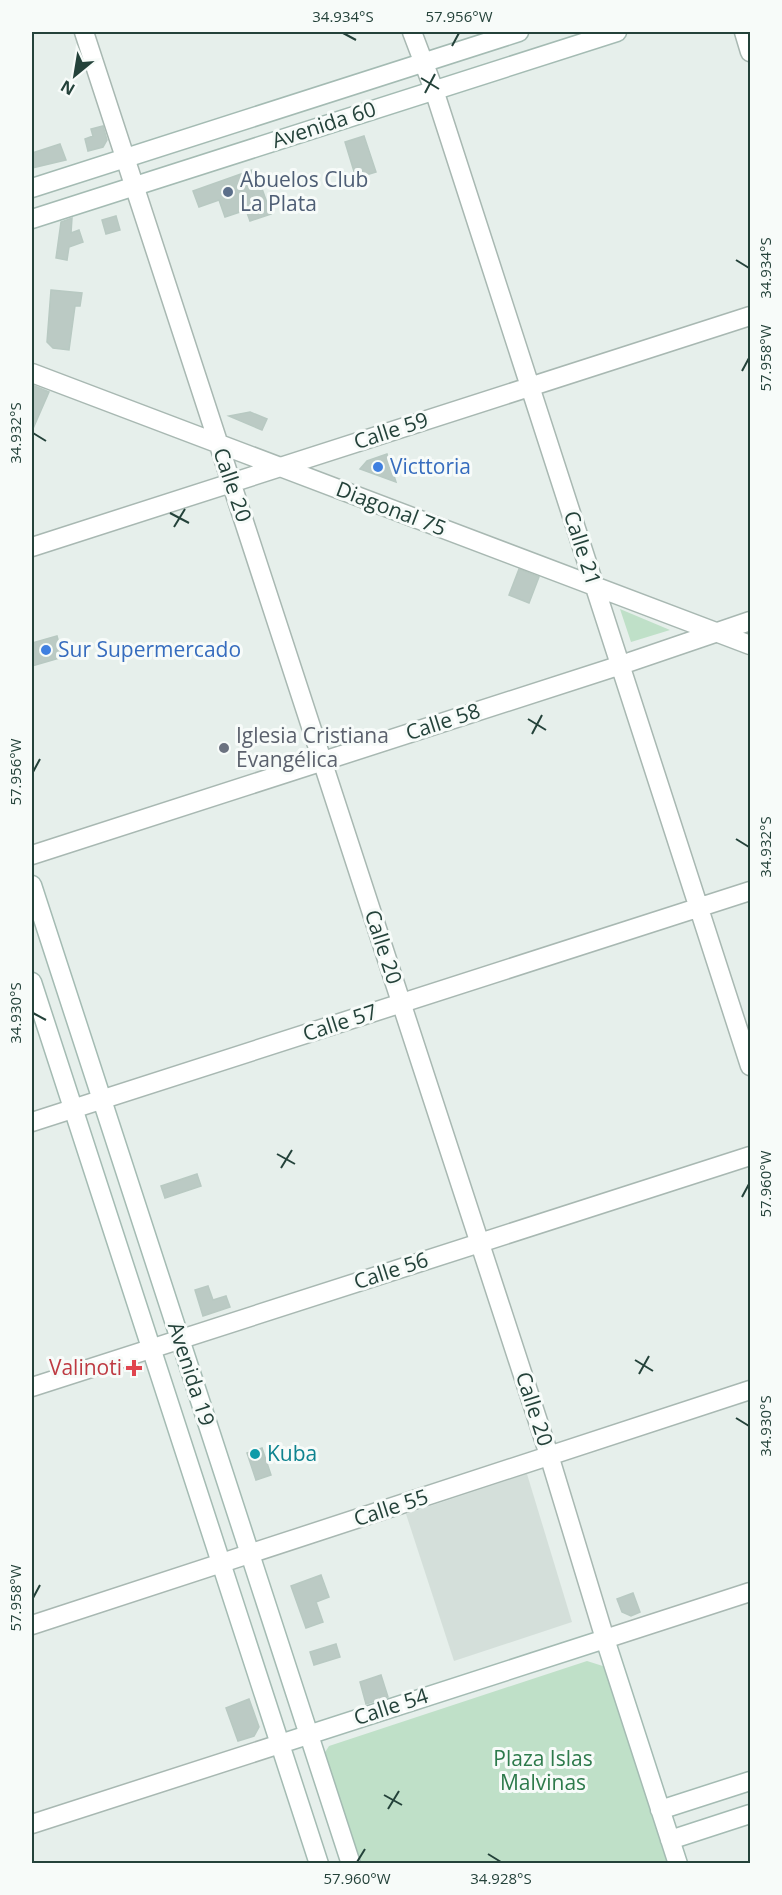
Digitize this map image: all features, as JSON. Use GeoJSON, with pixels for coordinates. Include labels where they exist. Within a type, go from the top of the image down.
{"type":"FeatureCollection","features":[{"type":"Feature","properties":{"kind":"street","name":"Calle 20"},"geometry":{"type":"LineString","coordinates":[[84,32],[549,1455],[605,1639],[678,1863]]}},
{"type":"Feature","properties":{"kind":"street","name":"Calle 21"},"geometry":{"type":"LineString","coordinates":[[412,32],[434,90],[750,1066]]}},
{"type":"Feature","properties":{"kind":"street","name":"Avenida 60"},"geometry":{"type":"LineString","coordinates":[[32,188],[519,32]]}},
{"type":"Feature","properties":{"kind":"street","name":"Avenida 60"},"geometry":{"type":"LineString","coordinates":[[32,219],[617,32]]}},
{"type":"Feature","properties":{"kind":"street"},"geometry":{"type":"LineString","coordinates":[[744,32],[750,52]]}},
{"type":"Feature","properties":{"kind":"street","name":"Calle 59"},"geometry":{"type":"LineString","coordinates":[[32,547],[750,316]]}},
{"type":"Feature","properties":{"kind":"street","name":"Diagonal 75"},"geometry":{"type":"LineString","coordinates":[[32,373],[750,645]]}},
{"type":"Feature","properties":{"kind":"street","name":"Calle 58"},"geometry":{"type":"LineString","coordinates":[[32,855],[621,665],[750,621]]}},
{"type":"Feature","properties":{"kind":"street","name":"Avenida 19"},"geometry":{"type":"LineString","coordinates":[[32,885],[351,1863]]}},
{"type":"Feature","properties":{"kind":"street","name":"Calle 57"},"geometry":{"type":"LineString","coordinates":[[32,1122],[750,891]]}},
{"type":"Feature","properties":{"kind":"street","name":"Avenida 19"},"geometry":{"type":"LineString","coordinates":[[32,982],[319,1863]]}},
{"type":"Feature","properties":{"kind":"street","name":"Calle 56"},"geometry":{"type":"LineString","coordinates":[[32,1387],[750,1156]]}},
{"type":"Feature","properties":{"kind":"street","name":"Calle 55"},"geometry":{"type":"LineString","coordinates":[[32,1625],[750,1390]]}},
{"type":"Feature","properties":{"kind":"street","name":"Calle 54"},"geometry":{"type":"LineString","coordinates":[[32,1824],[750,1592]]}},
{"type":"Feature","properties":{"kind":"street"},"geometry":{"type":"LineString","coordinates":[[660,1810],[750,1781]]}},
{"type":"Feature","properties":{"kind":"street"},"geometry":{"type":"LineString","coordinates":[[670,1840],[750,1815]]}},
{"type":"Feature","properties":{"kind":"shaded area"},"geometry":{"type":"Polygon","coordinates":[[[527,1474],[572,1622],[454,1661],[406,1514],[527,1474]]]}},
{"type":"Feature","properties":{"kind":"green space"},"geometry":{"type":"Polygon","coordinates":[[[620,609],[670,630],[631,642],[620,609]]]}},
{"type":"Feature","properties":{"kind":"green space","name":"Plaza Islas Malvinas"},"geometry":{"type":"Polygon","coordinates":[[[587,1661],[606,1667],[668,1863],[357,1863],[322,1757],[329,1746],[587,1661]]]}},
{"type":"Feature","properties":{"kind":"building"},"geometry":{"type":"Polygon","coordinates":[[[103,126],[107,140],[103,147],[88,151],[85,139],[93,136],[91,129],[103,126]]]}},
{"type":"Feature","properties":{"kind":"building"},"geometry":{"type":"Polygon","coordinates":[[[364,136],[376,172],[356,178],[345,142],[364,136]]]}},
{"type":"Feature","properties":{"kind":"building"},"geometry":{"type":"Polygon","coordinates":[[[60,144],[66,160],[32,168],[32,153],[60,144]]]}},
{"type":"Feature","properties":{"kind":"building"},"geometry":{"type":"Polygon","coordinates":[[[255,169],[271,214],[250,221],[246,210],[225,217],[219,200],[199,207],[193,191],[255,169]]]}},
{"type":"Feature","properties":{"kind":"building"},"geometry":{"type":"Polygon","coordinates":[[[116,216],[120,230],[106,234],[102,220],[116,216]]]}},
{"type":"Feature","properties":{"kind":"building"},"geometry":{"type":"Polygon","coordinates":[[[72,218],[71,233],[79,230],[83,242],[69,247],[67,260],[56,258],[61,222],[72,218]]]}},
{"type":"Feature","properties":{"kind":"building"},"geometry":{"type":"Polygon","coordinates":[[[51,290],[82,293],[80,306],[75,306],[69,350],[53,348],[47,342],[51,290]]]}},
{"type":"Feature","properties":{"kind":"building"},"geometry":{"type":"Polygon","coordinates":[[[32,385],[49,392],[32,431],[32,385]]]}},
{"type":"Feature","properties":{"kind":"building"},"geometry":{"type":"Polygon","coordinates":[[[250,412],[267,419],[262,430],[229,416],[250,412]]]}},
{"type":"Feature","properties":{"kind":"building","name":"Victtoria"},"geometry":{"type":"Polygon","coordinates":[[[387,454],[396,482],[360,469],[367,461],[387,454]]]}},
{"type":"Feature","properties":{"kind":"building"},"geometry":{"type":"Polygon","coordinates":[[[519,569],[539,577],[529,603],[509,595],[519,569]]]}},
{"type":"Feature","properties":{"kind":"building","name":"Sur Supermercado"},"geometry":{"type":"Polygon","coordinates":[[[57,636],[63,657],[32,666],[32,643],[57,636]]]}},
{"type":"Feature","properties":{"kind":"building"},"geometry":{"type":"Polygon","coordinates":[[[197,1174],[201,1186],[165,1198],[161,1186],[197,1174]]]}},
{"type":"Feature","properties":{"kind":"building"},"geometry":{"type":"Polygon","coordinates":[[[208,1286],[213,1300],[226,1296],[230,1307],[203,1316],[195,1290],[208,1286]]]}},
{"type":"Feature","properties":{"kind":"building"},"geometry":{"type":"Polygon","coordinates":[[[262,1448],[271,1475],[256,1480],[247,1453],[262,1448]]]}},
{"type":"Feature","properties":{"kind":"building"},"geometry":{"type":"Polygon","coordinates":[[[321,1575],[329,1597],[316,1602],[323,1622],[306,1628],[291,1586],[321,1575]]]}},
{"type":"Feature","properties":{"kind":"building"},"geometry":{"type":"Polygon","coordinates":[[[633,1593],[640,1612],[631,1616],[622,1612],[617,1599],[633,1593]]]}},
{"type":"Feature","properties":{"kind":"building"},"geometry":{"type":"Polygon","coordinates":[[[336,1644],[340,1657],[314,1665],[310,1652],[336,1644]]]}},
{"type":"Feature","properties":{"kind":"building"},"geometry":{"type":"Polygon","coordinates":[[[381,1675],[388,1697],[366,1704],[360,1682],[381,1675]]]}},
{"type":"Feature","properties":{"kind":"building"},"geometry":{"type":"Polygon","coordinates":[[[249,1699],[259,1727],[254,1736],[238,1741],[226,1708],[249,1699]]]}},
{"type":"Feature","properties":{"kind":"place","name":"Abuelos Club La Plata"},"geometry":{"type":"Point","coordinates":[228,192]}},
{"type":"Feature","properties":{"kind":"place","name":"Victtoria"},"geometry":{"type":"Point","coordinates":[378,467]}},
{"type":"Feature","properties":{"kind":"place","name":"Sur Supermercado"},"geometry":{"type":"Point","coordinates":[46,650]}},
{"type":"Feature","properties":{"kind":"place","name":"Iglesia Cristiana Evangélica"},"geometry":{"type":"Point","coordinates":[224,748]}},
{"type":"Feature","properties":{"kind":"place","name":"Valinoti"},"geometry":{"type":"Point","coordinates":[134,1368]}},
{"type":"Feature","properties":{"kind":"place","name":"Kuba"},"geometry":{"type":"Point","coordinates":[255,1454]}}]}
